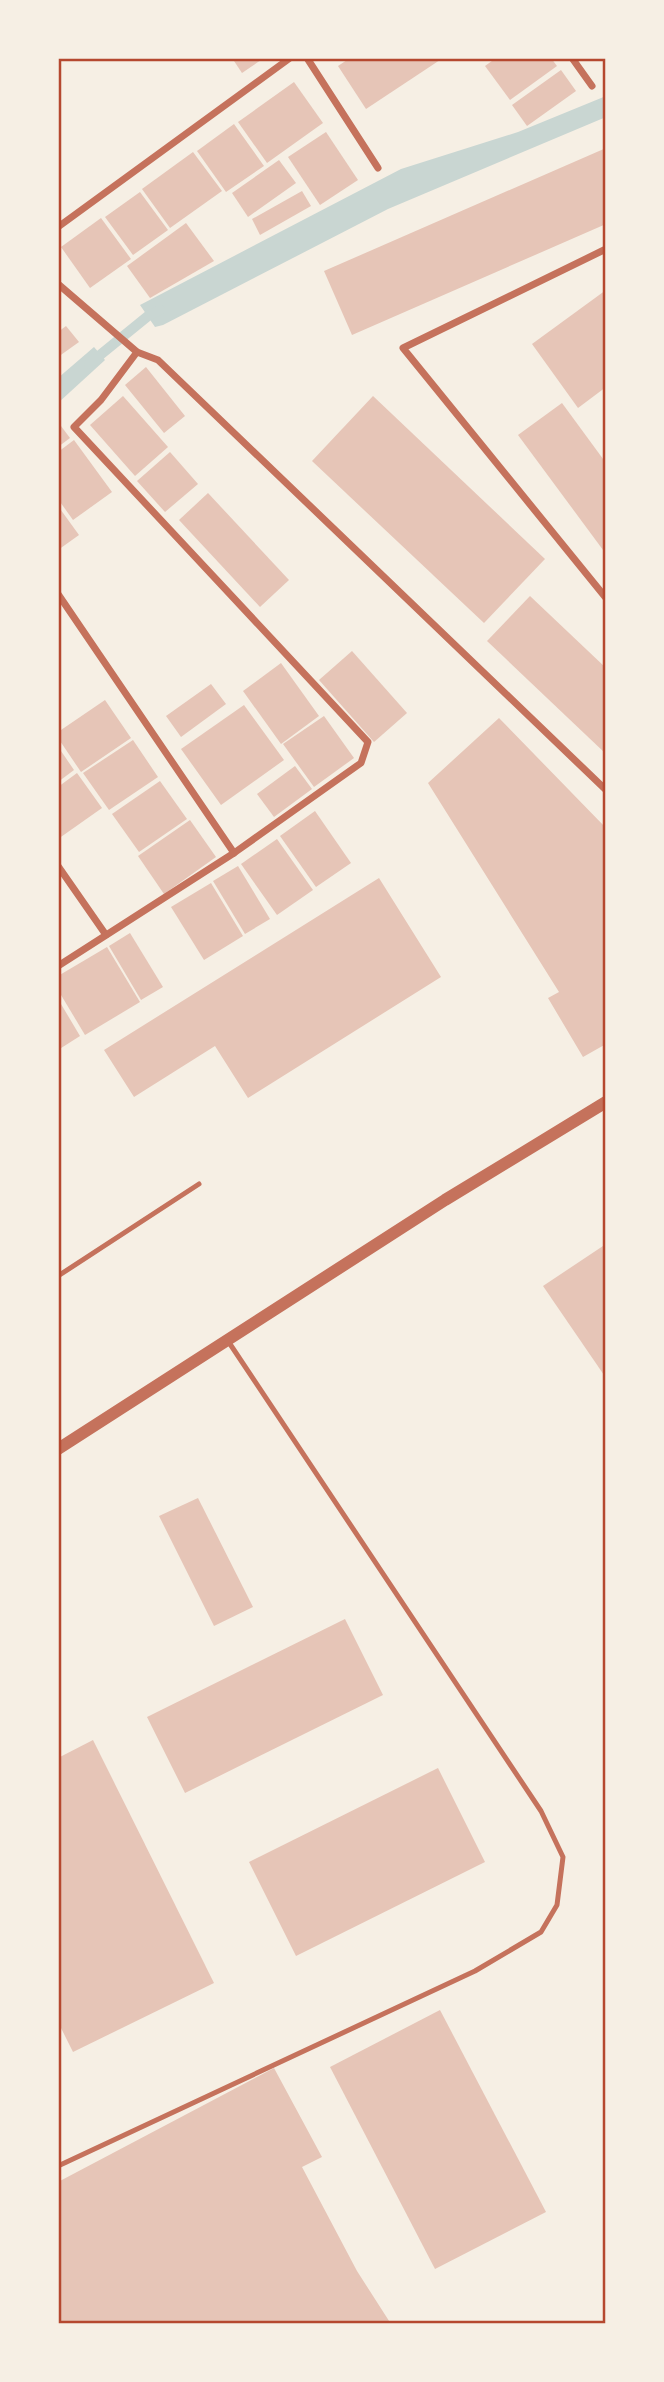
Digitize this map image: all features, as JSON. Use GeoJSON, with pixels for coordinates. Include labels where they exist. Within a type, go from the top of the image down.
{"type":"FeatureCollection","features":[{"type":"Feature","properties":{"kind":"street"},"geometry":{"type":"LineString","coordinates":[[58,227],[290,58]]}},
{"type":"Feature","properties":{"kind":"street"},"geometry":{"type":"LineString","coordinates":[[307,58],[378,168]]}},
{"type":"Feature","properties":{"kind":"street"},"geometry":{"type":"LineString","coordinates":[[572,58],[592,86]]}},
{"type":"Feature","properties":{"kind":"street"},"geometry":{"type":"LineString","coordinates":[[606,249],[403,348],[606,598]]}},
{"type":"Feature","properties":{"kind":"street"},"geometry":{"type":"LineString","coordinates":[[58,284],[137,352],[159,360],[606,790]]}},
{"type":"Feature","properties":{"kind":"street"},"geometry":{"type":"LineString","coordinates":[[58,966],[234,853],[361,763],[368,742],[74,427],[101,400],[137,352]]}},
{"type":"Feature","properties":{"kind":"street"},"geometry":{"type":"LineString","coordinates":[[58,594],[234,853]]}},
{"type":"Feature","properties":{"kind":"street"},"geometry":{"type":"LineString","coordinates":[[58,866],[106,935]]}},
{"type":"Feature","properties":{"kind":"street"},"geometry":{"type":"LineString","coordinates":[[58,1449],[445,1200],[606,1102]]}},
{"type":"Feature","properties":{"kind":"lane"},"geometry":{"type":"LineString","coordinates":[[58,1276],[199,1184]]}},
{"type":"Feature","properties":{"kind":"lane"},"geometry":{"type":"LineString","coordinates":[[58,2166],[475,1970],[541,1932],[556,1905],[563,1857],[541,1811],[227,1340]]}},
{"type":"Feature","properties":{"kind":"shaded area"},"geometry":{"type":"Polygon","coordinates":[[[606,96],[606,117],[388,209],[163,325],[155,327],[140,305],[401,169],[518,132],[606,96]]]}},
{"type":"Feature","properties":{"kind":"shaded area"},"geometry":{"type":"Polygon","coordinates":[[[94,347],[105,360],[58,403],[58,378],[94,347]]]}},
{"type":"Feature","properties":{"kind":"building"},"geometry":{"type":"Polygon","coordinates":[[[232,58],[264,58],[242,73],[232,58]]]}},
{"type":"Feature","properties":{"kind":"building"},"geometry":{"type":"Polygon","coordinates":[[[350,58],[443,58],[366,109],[338,66],[350,58]]]}},
{"type":"Feature","properties":{"kind":"building"},"geometry":{"type":"Polygon","coordinates":[[[496,58],[551,58],[557,66],[510,100],[485,66],[496,58]]]}},
{"type":"Feature","properties":{"kind":"building"},"geometry":{"type":"Polygon","coordinates":[[[561,70],[576,91],[527,126],[512,105],[561,70]]]}},
{"type":"Feature","properties":{"kind":"building"},"geometry":{"type":"Polygon","coordinates":[[[294,82],[323,123],[267,163],[238,122],[294,82]]]}},
{"type":"Feature","properties":{"kind":"building"},"geometry":{"type":"Polygon","coordinates":[[[234,124],[264,166],[226,192],[197,151],[234,124]]]}},
{"type":"Feature","properties":{"kind":"building"},"geometry":{"type":"Polygon","coordinates":[[[326,132],[358,180],[320,205],[288,157],[326,132]]]}},
{"type":"Feature","properties":{"kind":"building"},"geometry":{"type":"Polygon","coordinates":[[[606,148],[606,224],[352,335],[324,271],[606,148]]]}},
{"type":"Feature","properties":{"kind":"building"},"geometry":{"type":"Polygon","coordinates":[[[193,152],[222,191],[170,228],[142,189],[193,152]]]}},
{"type":"Feature","properties":{"kind":"building"},"geometry":{"type":"Polygon","coordinates":[[[279,160],[296,183],[248,217],[232,193],[279,160]]]}},
{"type":"Feature","properties":{"kind":"building"},"geometry":{"type":"Polygon","coordinates":[[[302,191],[311,206],[260,235],[252,219],[302,191]]]}},
{"type":"Feature","properties":{"kind":"building"},"geometry":{"type":"Polygon","coordinates":[[[140,192],[168,230],[133,255],[105,217],[140,192]]]}},
{"type":"Feature","properties":{"kind":"building"},"geometry":{"type":"Polygon","coordinates":[[[101,218],[131,259],[90,288],[61,247],[101,218]]]}},
{"type":"Feature","properties":{"kind":"building"},"geometry":{"type":"Polygon","coordinates":[[[186,223],[214,261],[150,298],[127,266],[186,223]]]}},
{"type":"Feature","properties":{"kind":"building"},"geometry":{"type":"Polygon","coordinates":[[[606,290],[606,387],[578,408],[532,344],[606,290]]]}},
{"type":"Feature","properties":{"kind":"building"},"geometry":{"type":"Polygon","coordinates":[[[66,326],[79,342],[58,357],[58,332],[66,326]]]}},
{"type":"Feature","properties":{"kind":"building"},"geometry":{"type":"Polygon","coordinates":[[[146,367],[185,416],[164,433],[125,385],[146,367]]]}},
{"type":"Feature","properties":{"kind":"building"},"geometry":{"type":"Polygon","coordinates":[[[123,396],[168,447],[135,476],[90,425],[123,396]]]}},
{"type":"Feature","properties":{"kind":"building"},"geometry":{"type":"Polygon","coordinates":[[[373,396],[545,559],[484,623],[312,461],[373,396]]]}},
{"type":"Feature","properties":{"kind":"building"},"geometry":{"type":"Polygon","coordinates":[[[562,403],[606,463],[606,554],[518,435],[562,403]]]}},
{"type":"Feature","properties":{"kind":"building"},"geometry":{"type":"Polygon","coordinates":[[[58,422],[70,438],[58,447],[58,422]]]}},
{"type":"Feature","properties":{"kind":"building"},"geometry":{"type":"Polygon","coordinates":[[[74,440],[112,492],[73,520],[58,499],[58,452],[74,440]]]}},
{"type":"Feature","properties":{"kind":"building"},"geometry":{"type":"Polygon","coordinates":[[[170,452],[198,484],[165,512],[137,481],[170,452]]]}},
{"type":"Feature","properties":{"kind":"building"},"geometry":{"type":"Polygon","coordinates":[[[208,493],[289,580],[260,607],[179,520],[208,493]]]}},
{"type":"Feature","properties":{"kind":"building"},"geometry":{"type":"Polygon","coordinates":[[[58,506],[79,535],[58,550],[58,506]]]}},
{"type":"Feature","properties":{"kind":"building"},"geometry":{"type":"Polygon","coordinates":[[[530,596],[606,668],[606,754],[487,641],[530,596]]]}},
{"type":"Feature","properties":{"kind":"building"},"geometry":{"type":"Polygon","coordinates":[[[352,651],[407,713],[374,742],[319,680],[352,651]]]}},
{"type":"Feature","properties":{"kind":"building"},"geometry":{"type":"Polygon","coordinates":[[[281,663],[319,716],[281,744],[243,691],[281,663]]]}},
{"type":"Feature","properties":{"kind":"building"},"geometry":{"type":"Polygon","coordinates":[[[211,684],[226,704],[181,737],[166,716],[211,684]]]}},
{"type":"Feature","properties":{"kind":"building"},"geometry":{"type":"Polygon","coordinates":[[[105,700],[131,738],[81,772],[58,738],[58,732],[105,700]]]}},
{"type":"Feature","properties":{"kind":"building"},"geometry":{"type":"Polygon","coordinates":[[[244,705],[284,760],[221,805],[181,749],[244,705]]]}},
{"type":"Feature","properties":{"kind":"building"},"geometry":{"type":"Polygon","coordinates":[[[324,716],[354,758],[314,787],[283,744],[324,716]]]}},
{"type":"Feature","properties":{"kind":"building"},"geometry":{"type":"Polygon","coordinates":[[[499,718],[606,828],[606,1044],[583,1057],[548,998],[559,992],[428,783],[499,718]]]}},
{"type":"Feature","properties":{"kind":"building"},"geometry":{"type":"Polygon","coordinates":[[[133,740],[158,777],[109,810],[83,773],[133,740]]]}},
{"type":"Feature","properties":{"kind":"building"},"geometry":{"type":"Polygon","coordinates":[[[61,751],[74,770],[58,782],[58,753],[61,751]]]}},
{"type":"Feature","properties":{"kind":"building"},"geometry":{"type":"Polygon","coordinates":[[[295,766],[312,789],[274,817],[257,794],[295,766]]]}},
{"type":"Feature","properties":{"kind":"building"},"geometry":{"type":"Polygon","coordinates":[[[77,773],[102,808],[58,839],[58,787],[77,773]]]}},
{"type":"Feature","properties":{"kind":"building"},"geometry":{"type":"Polygon","coordinates":[[[160,781],[187,819],[139,852],[112,814],[160,781]]]}},
{"type":"Feature","properties":{"kind":"building"},"geometry":{"type":"Polygon","coordinates":[[[315,811],[351,863],[316,887],[280,836],[315,811]]]}},
{"type":"Feature","properties":{"kind":"building"},"geometry":{"type":"Polygon","coordinates":[[[190,820],[216,857],[164,894],[138,856],[190,820]]]}},
{"type":"Feature","properties":{"kind":"building"},"geometry":{"type":"Polygon","coordinates":[[[277,839],[313,890],[277,915],[241,864],[277,839]]]}},
{"type":"Feature","properties":{"kind":"building"},"geometry":{"type":"Polygon","coordinates":[[[238,866],[270,919],[245,934],[213,881],[238,866]]]}},
{"type":"Feature","properties":{"kind":"building"},"geometry":{"type":"Polygon","coordinates":[[[379,878],[441,977],[248,1098],[215,1046],[134,1097],[104,1050],[379,878]]]}},
{"type":"Feature","properties":{"kind":"building"},"geometry":{"type":"Polygon","coordinates":[[[211,883],[243,936],[204,960],[171,907],[211,883]]]}},
{"type":"Feature","properties":{"kind":"building"},"geometry":{"type":"Polygon","coordinates":[[[130,933],[163,987],[141,1000],[109,946],[130,933]]]}},
{"type":"Feature","properties":{"kind":"building"},"geometry":{"type":"Polygon","coordinates":[[[107,947],[140,1002],[85,1035],[58,990],[58,976],[107,947]]]}},
{"type":"Feature","properties":{"kind":"building"},"geometry":{"type":"Polygon","coordinates":[[[58,999],[80,1036],[58,1050],[58,999]]]}},
{"type":"Feature","properties":{"kind":"building"},"geometry":{"type":"Polygon","coordinates":[[[606,1244],[606,1378],[543,1286],[606,1244]]]}},
{"type":"Feature","properties":{"kind":"building"},"geometry":{"type":"Polygon","coordinates":[[[198,1498],[253,1607],[214,1626],[159,1516],[198,1498]]]}},
{"type":"Feature","properties":{"kind":"building"},"geometry":{"type":"Polygon","coordinates":[[[345,1619],[383,1695],[185,1793],[147,1717],[345,1619]]]}},
{"type":"Feature","properties":{"kind":"building"},"geometry":{"type":"Polygon","coordinates":[[[93,1740],[214,1983],[73,2052],[58,2022],[58,1758],[93,1740]]]}},
{"type":"Feature","properties":{"kind":"building"},"geometry":{"type":"Polygon","coordinates":[[[438,1768],[485,1862],[296,1956],[249,1862],[438,1768]]]}},
{"type":"Feature","properties":{"kind":"building"},"geometry":{"type":"Polygon","coordinates":[[[440,2010],[546,2212],[435,2269],[330,2067],[440,2010]]]}},
{"type":"Feature","properties":{"kind":"building"},"geometry":{"type":"Polygon","coordinates":[[[274,2068],[322,2157],[302,2167],[357,2271],[391,2324],[58,2324],[58,2182],[274,2068]]]}},
{"type":"Feature","properties":{"kind":"waterway"},"geometry":{"type":"LineString","coordinates":[[89,364],[148,316],[160,310]]}}]}
